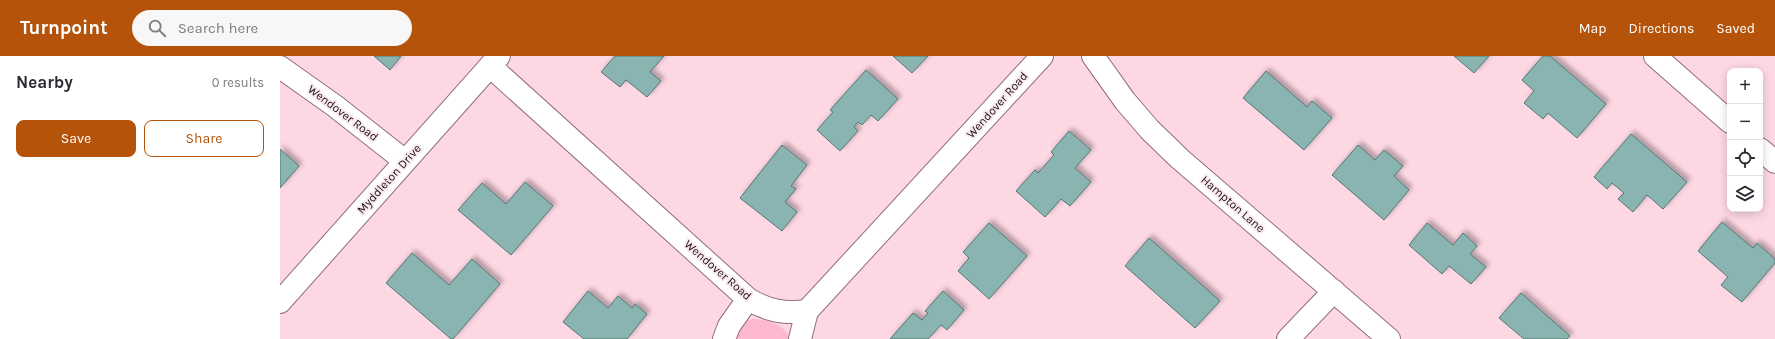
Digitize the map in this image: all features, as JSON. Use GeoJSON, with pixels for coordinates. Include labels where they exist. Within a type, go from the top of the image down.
{"type":"FeatureCollection","features":[{"type":"Feature","properties":{"kind":"street","name":"Wendover Road"},"geometry":{"type":"LineString","coordinates":[[494,61],[748,299],[775,312],[793,313],[807,311],[1042,56]]}},
{"type":"Feature","properties":{"kind":"street","name":"Hampton Lane"},"geometry":{"type":"LineString","coordinates":[[1093,56],[1125,101],[1150,130],[1180,159],[1389,339]]}},
{"type":"Feature","properties":{"kind":"street"},"geometry":{"type":"LineString","coordinates":[[1655,56],[1727,119]]}},
{"type":"Feature","properties":{"kind":"street","name":"Myddleton Drive"},"geometry":{"type":"LineString","coordinates":[[280,302],[494,61]]}},
{"type":"Feature","properties":{"kind":"street","name":"Wendover Road"},"geometry":{"type":"LineString","coordinates":[[280,67],[335,106],[405,161]]}},
{"type":"Feature","properties":{"kind":"street"},"geometry":{"type":"LineString","coordinates":[[1763,152],[1775,162]]}},
{"type":"Feature","properties":{"kind":"street"},"geometry":{"type":"LineString","coordinates":[[1288,339],[1334,291]]}},
{"type":"Feature","properties":{"kind":"street"},"geometry":{"type":"LineString","coordinates":[[724,339],[729,326],[748,299]]}},
{"type":"Feature","properties":{"kind":"street"},"geometry":{"type":"LineString","coordinates":[[800,339],[807,311]]}},
{"type":"Feature","properties":{"kind":"shaded area"},"geometry":{"type":"Polygon","coordinates":[[[753,319],[764,320],[780,326],[787,334],[789,339],[733,339],[746,321],[753,319]]]}},
{"type":"Feature","properties":{"kind":"building"},"geometry":{"type":"Polygon","coordinates":[[[374,56],[401,56],[390,70],[374,56]]]}},
{"type":"Feature","properties":{"kind":"building"},"geometry":{"type":"Polygon","coordinates":[[[615,56],[664,56],[650,72],[661,81],[647,97],[626,80],[620,87],[601,72],[615,56]]]}},
{"type":"Feature","properties":{"kind":"building"},"geometry":{"type":"Polygon","coordinates":[[[893,56],[928,56],[912,73],[893,56]]]}},
{"type":"Feature","properties":{"kind":"building"},"geometry":{"type":"Polygon","coordinates":[[[1454,56],[1489,56],[1474,73],[1454,56]]]}},
{"type":"Feature","properties":{"kind":"building"},"geometry":{"type":"Polygon","coordinates":[[[1543,56],[1550,56],[1606,104],[1577,138],[1548,113],[1543,119],[1524,103],[1534,91],[1522,80],[1543,56]]]}},
{"type":"Feature","properties":{"kind":"building"},"geometry":{"type":"Polygon","coordinates":[[[866,70],[898,99],[878,121],[871,115],[862,125],[858,122],[854,127],[858,131],[840,151],[817,130],[833,112],[830,110],[866,70]]]}},
{"type":"Feature","properties":{"kind":"building"},"geometry":{"type":"Polygon","coordinates":[[[1266,71],[1307,107],[1312,101],[1332,118],[1304,150],[1243,98],[1266,71]]]}},
{"type":"Feature","properties":{"kind":"building"},"geometry":{"type":"Polygon","coordinates":[[[1069,131],[1091,150],[1075,168],[1091,182],[1070,206],[1061,199],[1045,217],[1016,191],[1035,170],[1038,173],[1054,155],[1051,152],[1069,131]]]}},
{"type":"Feature","properties":{"kind":"building"},"geometry":{"type":"Polygon","coordinates":[[[1631,134],[1687,182],[1663,209],[1647,195],[1633,212],[1618,199],[1624,193],[1612,183],[1607,189],[1594,177],[1631,134]]]}},
{"type":"Feature","properties":{"kind":"building"},"geometry":{"type":"Polygon","coordinates":[[[782,145],[807,165],[791,186],[796,189],[785,202],[797,212],[782,231],[740,198],[782,145]]]}},
{"type":"Feature","properties":{"kind":"building"},"geometry":{"type":"Polygon","coordinates":[[[1358,145],[1375,160],[1384,150],[1403,166],[1394,176],[1409,190],[1384,220],[1332,175],[1358,145]]]}},
{"type":"Feature","properties":{"kind":"building"},"geometry":{"type":"Polygon","coordinates":[[[280,149],[299,166],[280,188],[280,149]]]}},
{"type":"Feature","properties":{"kind":"building"},"geometry":{"type":"Polygon","coordinates":[[[525,182],[553,206],[511,255],[458,210],[482,183],[506,204],[525,182]]]}},
{"type":"Feature","properties":{"kind":"building"},"geometry":{"type":"Polygon","coordinates":[[[1722,222],[1753,248],[1757,243],[1775,259],[1775,263],[1742,302],[1721,285],[1728,277],[1698,251],[1722,222]]]}},
{"type":"Feature","properties":{"kind":"building"},"geometry":{"type":"Polygon","coordinates":[[[989,223],[1027,256],[989,299],[958,271],[969,258],[963,252],[989,223]]]}},
{"type":"Feature","properties":{"kind":"building"},"geometry":{"type":"Polygon","coordinates":[[[1427,223],[1453,245],[1463,233],[1477,246],[1470,254],[1486,267],[1471,284],[1449,266],[1442,274],[1409,245],[1427,223]]]}},
{"type":"Feature","properties":{"kind":"building"},"geometry":{"type":"Polygon","coordinates":[[[1149,238],[1220,301],[1195,328],[1125,266],[1149,238]]]}},
{"type":"Feature","properties":{"kind":"building"},"geometry":{"type":"Polygon","coordinates":[[[412,253],[449,285],[472,259],[500,284],[453,339],[451,339],[386,283],[412,253]]]}},
{"type":"Feature","properties":{"kind":"building"},"geometry":{"type":"Polygon","coordinates":[[[588,291],[608,308],[618,296],[632,308],[635,304],[647,314],[627,339],[584,339],[563,322],[588,291]]]}},
{"type":"Feature","properties":{"kind":"building"},"geometry":{"type":"Polygon","coordinates":[[[943,291],[964,310],[947,330],[941,325],[928,339],[890,339],[913,313],[922,320],[928,313],[925,311],[943,291]]]}},
{"type":"Feature","properties":{"kind":"building"},"geometry":{"type":"Polygon","coordinates":[[[1521,293],[1570,336],[1567,339],[1524,339],[1499,318],[1521,293]]]}}]}
